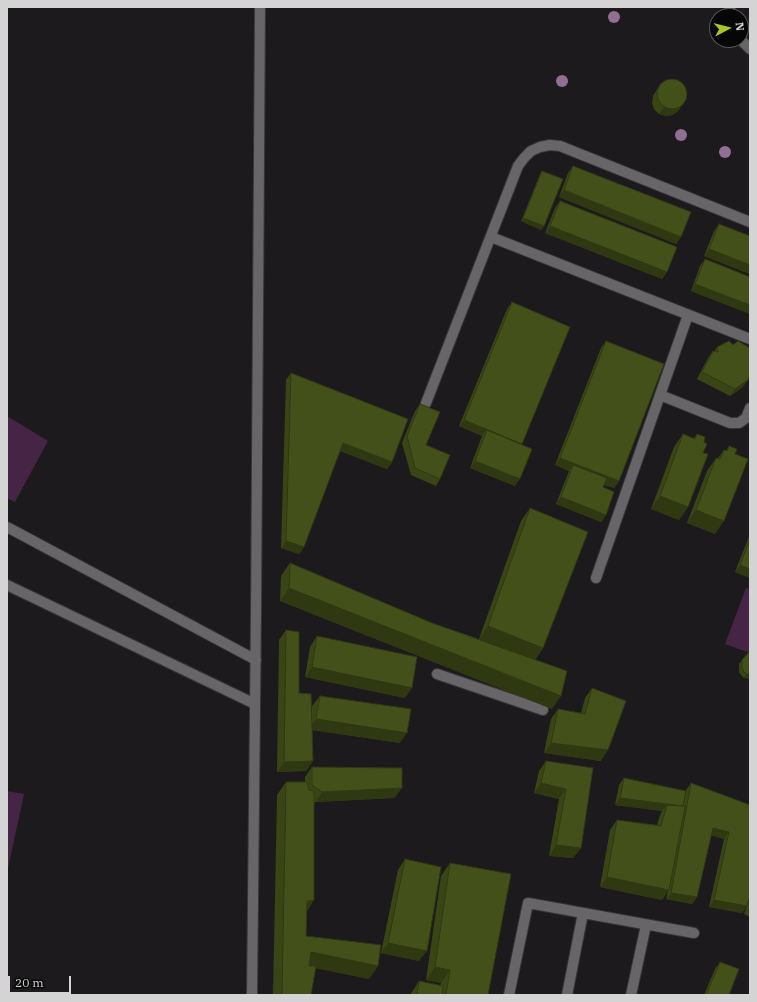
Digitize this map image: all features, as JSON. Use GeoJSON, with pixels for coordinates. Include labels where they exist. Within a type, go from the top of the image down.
{"type":"FeatureCollection","features":[{"type":"Feature","properties":{"kind":"street"},"geometry":{"type":"LineString","coordinates":[[252,995],[256,660],[260,7]]}},
{"type":"Feature","properties":{"kind":"street"},"geometry":{"type":"LineString","coordinates":[[426,403],[518,166],[531,152],[540,147],[550,145],[560,146],[750,222]]}},
{"type":"Feature","properties":{"kind":"street"},"geometry":{"type":"LineString","coordinates":[[490,237],[750,339]]}},
{"type":"Feature","properties":{"kind":"street"},"geometry":{"type":"LineString","coordinates":[[596,578],[688,315]]}},
{"type":"Feature","properties":{"kind":"street"},"geometry":{"type":"LineString","coordinates":[[660,395],[730,423],[739,423],[746,418],[750,408]]}},
{"type":"Feature","properties":{"kind":"street"},"geometry":{"type":"LineString","coordinates":[[7,527],[256,660]]}},
{"type":"Feature","properties":{"kind":"street"},"geometry":{"type":"LineString","coordinates":[[7,585],[255,704]]}},
{"type":"Feature","properties":{"kind":"street"},"geometry":{"type":"LineString","coordinates":[[437,674],[542,710]]}},
{"type":"Feature","properties":{"kind":"street"},"geometry":{"type":"LineString","coordinates":[[509,995],[528,903],[694,933]]}},
{"type":"Feature","properties":{"kind":"street"},"geometry":{"type":"LineString","coordinates":[[567,995],[583,913]]}},
{"type":"Feature","properties":{"kind":"street"},"geometry":{"type":"LineString","coordinates":[[631,995],[646,924]]}},
{"type":"Feature","properties":{"kind":"shaded area"},"geometry":{"type":"Polygon","coordinates":[[[7,416],[48,441],[15,502],[7,498],[7,416]]]}},
{"type":"Feature","properties":{"kind":"shaded area"},"geometry":{"type":"Polygon","coordinates":[[[746,588],[750,589],[750,653],[725,644],[746,588]]]}},
{"type":"Feature","properties":{"kind":"shaded area"},"geometry":{"type":"Polygon","coordinates":[[[7,791],[24,794],[7,873],[7,791]]]}},
{"type":"Feature","properties":{"kind":"building"},"geometry":{"type":"Polygon","coordinates":[[[672,79],[683,83],[687,94],[683,105],[672,109],[661,105],[657,94],[661,83],[672,79]]]}},
{"type":"Feature","properties":{"kind":"building"},"geometry":{"type":"Polygon","coordinates":[[[573,166],[691,212],[681,237],[564,190],[573,166]]]}},
{"type":"Feature","properties":{"kind":"building"},"geometry":{"type":"Polygon","coordinates":[[[542,171],[563,179],[544,226],[523,218],[542,171]]]}},
{"type":"Feature","properties":{"kind":"building"},"geometry":{"type":"Polygon","coordinates":[[[560,201],[677,247],[667,272],[550,226],[560,201]]]}},
{"type":"Feature","properties":{"kind":"building"},"geometry":{"type":"Polygon","coordinates":[[[719,224],[750,236],[750,265],[709,249],[719,224]]]}},
{"type":"Feature","properties":{"kind":"building"},"geometry":{"type":"Polygon","coordinates":[[[705,259],[750,277],[750,305],[695,284],[705,259]]]}},
{"type":"Feature","properties":{"kind":"building"},"geometry":{"type":"Polygon","coordinates":[[[512,302],[570,327],[522,444],[464,420],[512,302]]]}},
{"type":"Feature","properties":{"kind":"building"},"geometry":{"type":"Polygon","coordinates":[[[606,341],[664,364],[619,481],[560,458],[606,341]]]}},
{"type":"Feature","properties":{"kind":"building"},"geometry":{"type":"Polygon","coordinates":[[[729,341],[733,345],[738,341],[750,348],[750,375],[748,380],[735,389],[702,372],[713,351],[718,352],[717,347],[729,341]]]}},
{"type":"Feature","properties":{"kind":"building"},"geometry":{"type":"Polygon","coordinates":[[[291,373],[408,419],[392,462],[343,443],[304,547],[286,541],[291,373]]]}},
{"type":"Feature","properties":{"kind":"building"},"geometry":{"type":"Polygon","coordinates":[[[420,404],[440,412],[426,445],[450,455],[440,479],[415,468],[407,436],[420,404]]]}},
{"type":"Feature","properties":{"kind":"building"},"geometry":{"type":"Polygon","coordinates":[[[487,430],[532,449],[520,479],[475,461],[487,430]]]}},
{"type":"Feature","properties":{"kind":"building"},"geometry":{"type":"Polygon","coordinates":[[[683,434],[695,439],[697,434],[705,437],[704,442],[707,444],[703,453],[708,454],[688,507],[660,496],[683,434]]]}},
{"type":"Feature","properties":{"kind":"building"},"geometry":{"type":"Polygon","coordinates":[[[729,446],[737,449],[735,454],[748,459],[724,521],[696,510],[716,458],[720,459],[724,450],[727,451],[729,446]]]}},
{"type":"Feature","properties":{"kind":"building"},"geometry":{"type":"Polygon","coordinates":[[[573,465],[607,478],[603,487],[614,492],[606,515],[561,497],[573,465]]]}},
{"type":"Feature","properties":{"kind":"building"},"geometry":{"type":"Polygon","coordinates":[[[530,508],[588,532],[543,648],[488,626],[530,508]]]}},
{"type":"Feature","properties":{"kind":"building"},"geometry":{"type":"Polygon","coordinates":[[[750,539],[750,569],[740,565],[750,539]]]}},
{"type":"Feature","properties":{"kind":"building"},"geometry":{"type":"Polygon","coordinates":[[[290,563],[432,623],[567,671],[561,696],[289,588],[290,563]]]}},
{"type":"Feature","properties":{"kind":"building"},"geometry":{"type":"Polygon","coordinates":[[[286,630],[299,632],[299,693],[311,694],[313,761],[284,762],[286,630]]]}},
{"type":"Feature","properties":{"kind":"building"},"geometry":{"type":"Polygon","coordinates":[[[317,636],[417,657],[412,688],[312,667],[317,636]]]}},
{"type":"Feature","properties":{"kind":"building"},"geometry":{"type":"Polygon","coordinates":[[[750,652],[750,675],[744,672],[742,668],[742,660],[750,652]]]}},
{"type":"Feature","properties":{"kind":"building"},"geometry":{"type":"Polygon","coordinates":[[[592,688],[626,701],[608,750],[551,743],[558,709],[585,714],[592,688]]]}},
{"type":"Feature","properties":{"kind":"building"},"geometry":{"type":"Polygon","coordinates":[[[320,696],[411,709],[407,733],[316,719],[320,696]]]}},
{"type":"Feature","properties":{"kind":"building"},"geometry":{"type":"Polygon","coordinates":[[[546,761],[593,768],[581,848],[556,845],[566,789],[541,783],[546,761]]]}},
{"type":"Feature","properties":{"kind":"building"},"geometry":{"type":"Polygon","coordinates":[[[312,767],[402,768],[402,788],[322,792],[312,785],[312,767]]]}},
{"type":"Feature","properties":{"kind":"building"},"geometry":{"type":"Polygon","coordinates":[[[624,778],[686,791],[683,806],[620,798],[624,778]]]}},
{"type":"Feature","properties":{"kind":"building"},"geometry":{"type":"Polygon","coordinates":[[[286,782],[307,782],[309,790],[314,791],[314,900],[307,901],[306,936],[381,945],[378,966],[311,952],[309,966],[316,966],[311,995],[282,995],[286,782]]]}},
{"type":"Feature","properties":{"kind":"building"},"geometry":{"type":"Polygon","coordinates":[[[691,783],[750,805],[750,895],[747,906],[714,900],[729,832],[713,828],[697,897],[671,893],[691,783]]]}},
{"type":"Feature","properties":{"kind":"building"},"geometry":{"type":"Polygon","coordinates":[[[667,805],[685,806],[669,890],[607,877],[617,820],[661,826],[667,805]]]}},
{"type":"Feature","properties":{"kind":"building"},"geometry":{"type":"Polygon","coordinates":[[[405,859],[441,867],[427,951],[388,943],[405,859]]]}},
{"type":"Feature","properties":{"kind":"building"},"geometry":{"type":"Polygon","coordinates":[[[450,863],[511,874],[488,995],[417,995],[419,981],[443,986],[442,993],[446,994],[450,970],[435,967],[450,863]]]}},
{"type":"Feature","properties":{"kind":"building"},"geometry":{"type":"Polygon","coordinates":[[[720,962],[739,969],[729,995],[706,995],[720,962]]]}}]}
